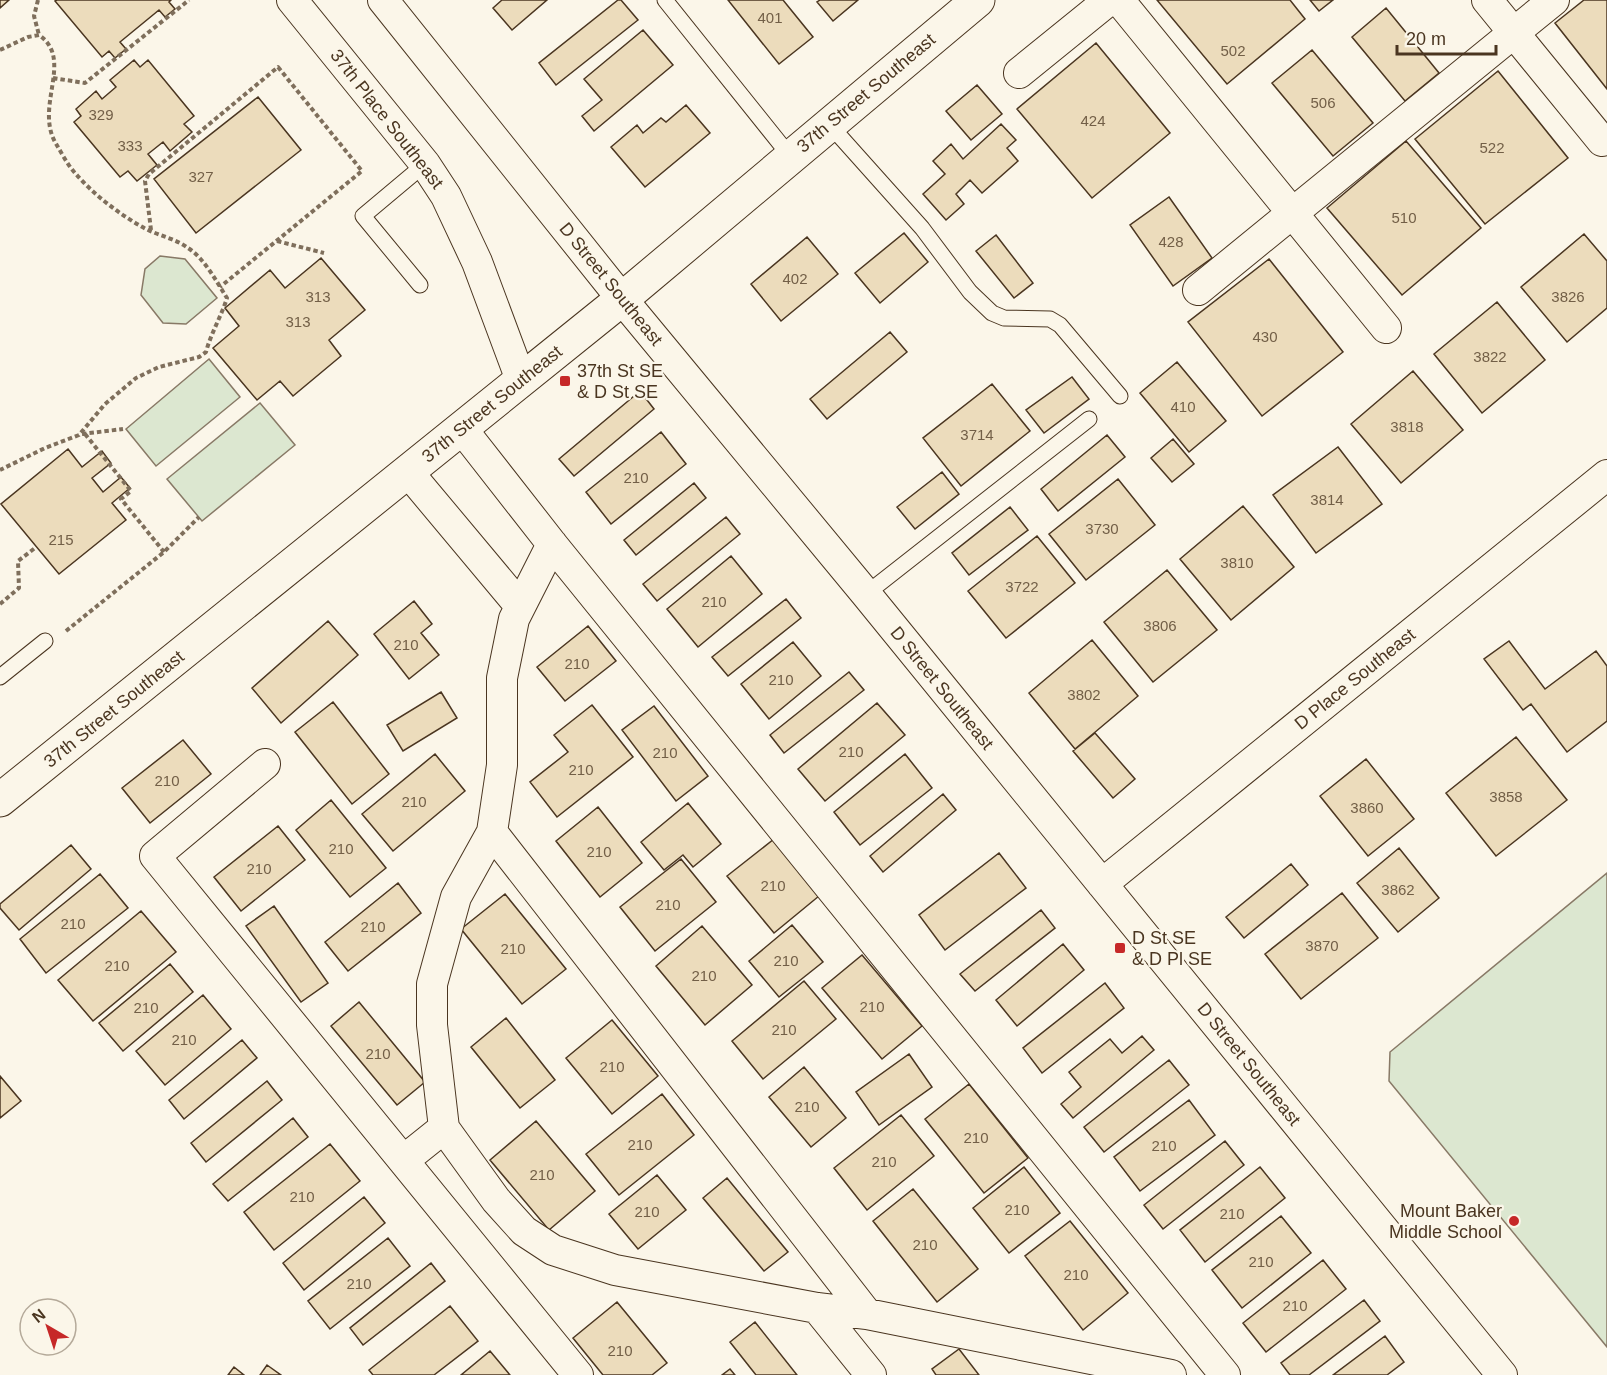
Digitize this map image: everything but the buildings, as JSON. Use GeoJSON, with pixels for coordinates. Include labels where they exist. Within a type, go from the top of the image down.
{"type":"FeatureCollection","features":[{"type":"Feature","properties":{"kind":"street","name":"37th Place Southeast"},"geometry":{"type":"LineString","coordinates":[[292,0],[425,164],[446,196],[477,262],[521,380]]}},
{"type":"Feature","properties":{"kind":"street","name":"D Street Southeast"},"geometry":{"type":"LineString","coordinates":[[383,0],[622,299],[867,594],[1502,1375]]}},
{"type":"Feature","properties":{"kind":"street","name":"37th Street Southeast"},"geometry":{"type":"LineString","coordinates":[[1,797],[622,299],[978,0]]}},
{"type":"Feature","properties":{"kind":"street"},"geometry":{"type":"LineString","coordinates":[[1019,73],[1109,0]]}},
{"type":"Feature","properties":{"kind":"street"},"geometry":{"type":"LineString","coordinates":[[1119,0],[1386,328]]}},
{"type":"Feature","properties":{"kind":"street"},"geometry":{"type":"LineString","coordinates":[[1487,0],[1602,141]]}},
{"type":"Feature","properties":{"kind":"street"},"geometry":{"type":"LineString","coordinates":[[1198,290],[1554,0]]}},
{"type":"Feature","properties":{"kind":"street"},"geometry":{"type":"LineString","coordinates":[[462,429],[552,544],[1225,1375]]}},
{"type":"Feature","properties":{"kind":"street"},"geometry":{"type":"LineString","coordinates":[[408,472],[520,606]]}},
{"type":"Feature","properties":{"kind":"street","name":"D Place Southeast"},"geometry":{"type":"LineString","coordinates":[[1102,884],[1607,475]]}},
{"type":"Feature","properties":{"kind":"street"},"geometry":{"type":"LineString","coordinates":[[552,544],[514,619],[502,678],[502,765],[492,832],[456,897],[432,984],[432,1025],[444,1128],[496,1200],[524,1231],[553,1250],[615,1270],[817,1308],[867,1314],[1171,1375]]}},
{"type":"Feature","properties":{"kind":"street"},"geometry":{"type":"LineString","coordinates":[[265,764],[155,856],[578,1375]]}},
{"type":"Feature","properties":{"kind":"street"},"geometry":{"type":"LineString","coordinates":[[492,832],[867,1314]]}},
{"type":"Feature","properties":{"kind":"street"},"geometry":{"type":"LineString","coordinates":[[404,1160],[444,1128]]}},
{"type":"Feature","properties":{"kind":"street"},"geometry":{"type":"LineString","coordinates":[[817,1308],[872,1375]]}},
{"type":"Feature","properties":{"kind":"lane"},"geometry":{"type":"LineString","coordinates":[[665,0],[790,156]]}},
{"type":"Feature","properties":{"kind":"lane"},"geometry":{"type":"LineString","coordinates":[[829,124],[922,228],[970,292],[992,313],[1004,318],[1050,319],[1060,325],[1120,396]]}},
{"type":"Feature","properties":{"kind":"lane"},"geometry":{"type":"LineString","coordinates":[[420,285],[363,216],[425,164]]}},
{"type":"Feature","properties":{"kind":"lane"},"geometry":{"type":"LineString","coordinates":[[867,594],[1089,419]]}},
{"type":"Feature","properties":{"kind":"lane"},"geometry":{"type":"LineString","coordinates":[[0,677],[45,641]]}},
{"type":"Feature","properties":{"kind":"path"},"geometry":{"type":"LineString","coordinates":[[38,0],[34,16],[39,35],[54,51],[55,66],[48,114],[49,123],[53,138],[73,171],[113,208],[152,231],[188,248],[204,263],[227,298],[221,316],[210,336],[206,352],[199,357],[159,367],[136,378],[105,404],[79,435]]}},
{"type":"Feature","properties":{"kind":"path"},"geometry":{"type":"LineString","coordinates":[[53,78],[85,83],[189,0]]}},
{"type":"Feature","properties":{"kind":"path"},"geometry":{"type":"LineString","coordinates":[[0,50],[28,37],[39,35]]}},
{"type":"Feature","properties":{"kind":"path"},"geometry":{"type":"LineString","coordinates":[[152,231],[145,181],[149,174],[278,67],[362,171],[220,287]]}},
{"type":"Feature","properties":{"kind":"path"},"geometry":{"type":"LineString","coordinates":[[276,241],[324,253]]}},
{"type":"Feature","properties":{"kind":"path"},"geometry":{"type":"LineString","coordinates":[[0,470],[45,448],[79,435],[123,429]]}},
{"type":"Feature","properties":{"kind":"path"},"geometry":{"type":"LineString","coordinates":[[85,434],[131,491],[122,499],[164,552]]}},
{"type":"Feature","properties":{"kind":"path"},"geometry":{"type":"LineString","coordinates":[[65,632],[164,552],[199,517]]}},
{"type":"Feature","properties":{"kind":"path"},"geometry":{"type":"LineString","coordinates":[[0,604],[19,588],[18,561],[35,548]]}},
{"type":"Feature","properties":{"kind":"green space"},"geometry":{"type":"Polygon","coordinates":[[[160,256],[185,259],[217,298],[186,324],[163,323],[141,295],[145,269],[160,256]]]}},
{"type":"Feature","properties":{"kind":"green space"},"geometry":{"type":"Polygon","coordinates":[[[209,359],[240,397],[156,466],[126,429],[209,359]]]}},
{"type":"Feature","properties":{"kind":"green space"},"geometry":{"type":"Polygon","coordinates":[[[260,403],[295,445],[202,521],[167,479],[260,403]]]}},
{"type":"Feature","properties":{"kind":"green space"},"geometry":{"type":"Polygon","coordinates":[[[1607,873],[1607,1347],[1389,1081],[1390,1052],[1607,873]]]}},
{"type":"Feature","properties":{"kind":"place","name":"37th St SE & D St SE"},"geometry":{"type":"Point","coordinates":[565,381]}},
{"type":"Feature","properties":{"kind":"place","name":"D St SE & D Pl SE"},"geometry":{"type":"Point","coordinates":[1120,948]}},
{"type":"Feature","properties":{"kind":"place","name":"Mount Baker Middle School"},"geometry":{"type":"Point","coordinates":[1514,1221]}}]}
